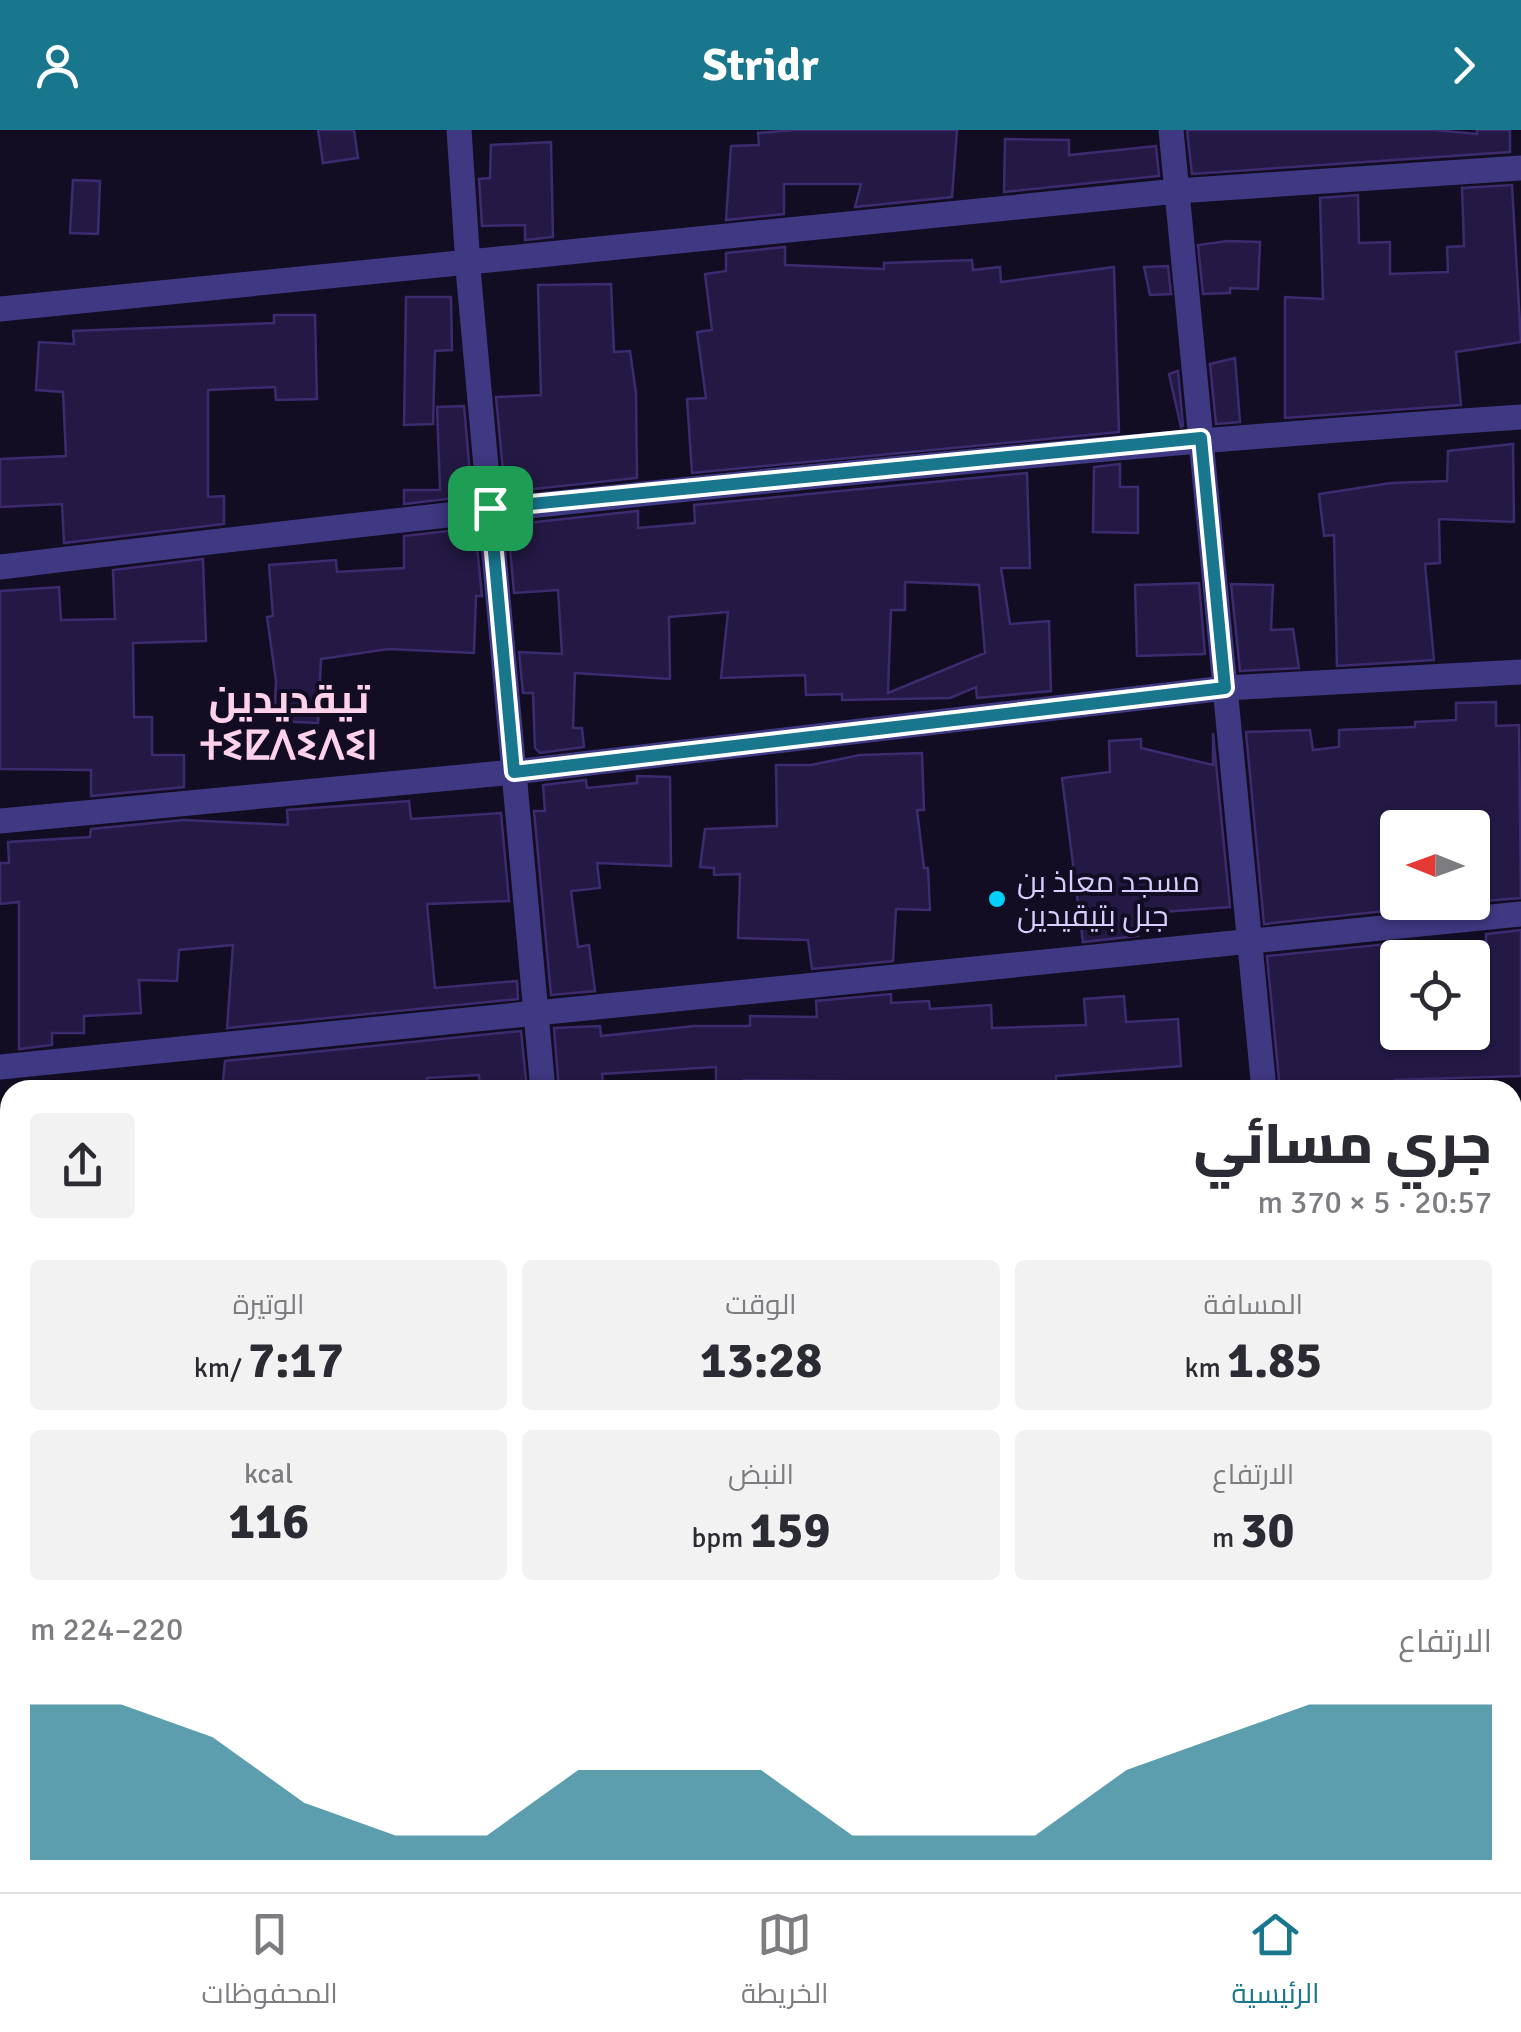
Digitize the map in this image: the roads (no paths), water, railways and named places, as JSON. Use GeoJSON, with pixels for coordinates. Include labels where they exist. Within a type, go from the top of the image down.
{"type":"FeatureCollection","features":[{"type":"Feature","properties":{"kind":"street"},"geometry":{"type":"LineString","coordinates":[[459,130],[542,1080]]}},
{"type":"Feature","properties":{"kind":"street"},"geometry":{"type":"LineString","coordinates":[[1171,130],[1263,1080]]}},
{"type":"Feature","properties":{"kind":"street"},"geometry":{"type":"LineString","coordinates":[[0,309],[1177,191],[1521,168]]}},
{"type":"Feature","properties":{"kind":"street"},"geometry":{"type":"LineString","coordinates":[[0,567],[490,508],[1201,438],[1521,417]]}},
{"type":"Feature","properties":{"kind":"street"},"geometry":{"type":"LineString","coordinates":[[0,821],[514,772],[1225,688],[1521,672]]}},
{"type":"Feature","properties":{"kind":"street"},"geometry":{"type":"LineString","coordinates":[[0,1068],[537,1017],[1521,914]]}},
{"type":"Feature","properties":{"kind":"place","name":"مسجد معاذ بن جبل بتيقيدين"},"geometry":{"type":"Point","coordinates":[997,899]}},
{"type":"Feature","properties":{"kind":"district","name":"تيقديدين ⵜⵉⵇⴷⵉⴷⵉⵏ"},"geometry":{"type":"Point","coordinates":[289,722]}}]}
